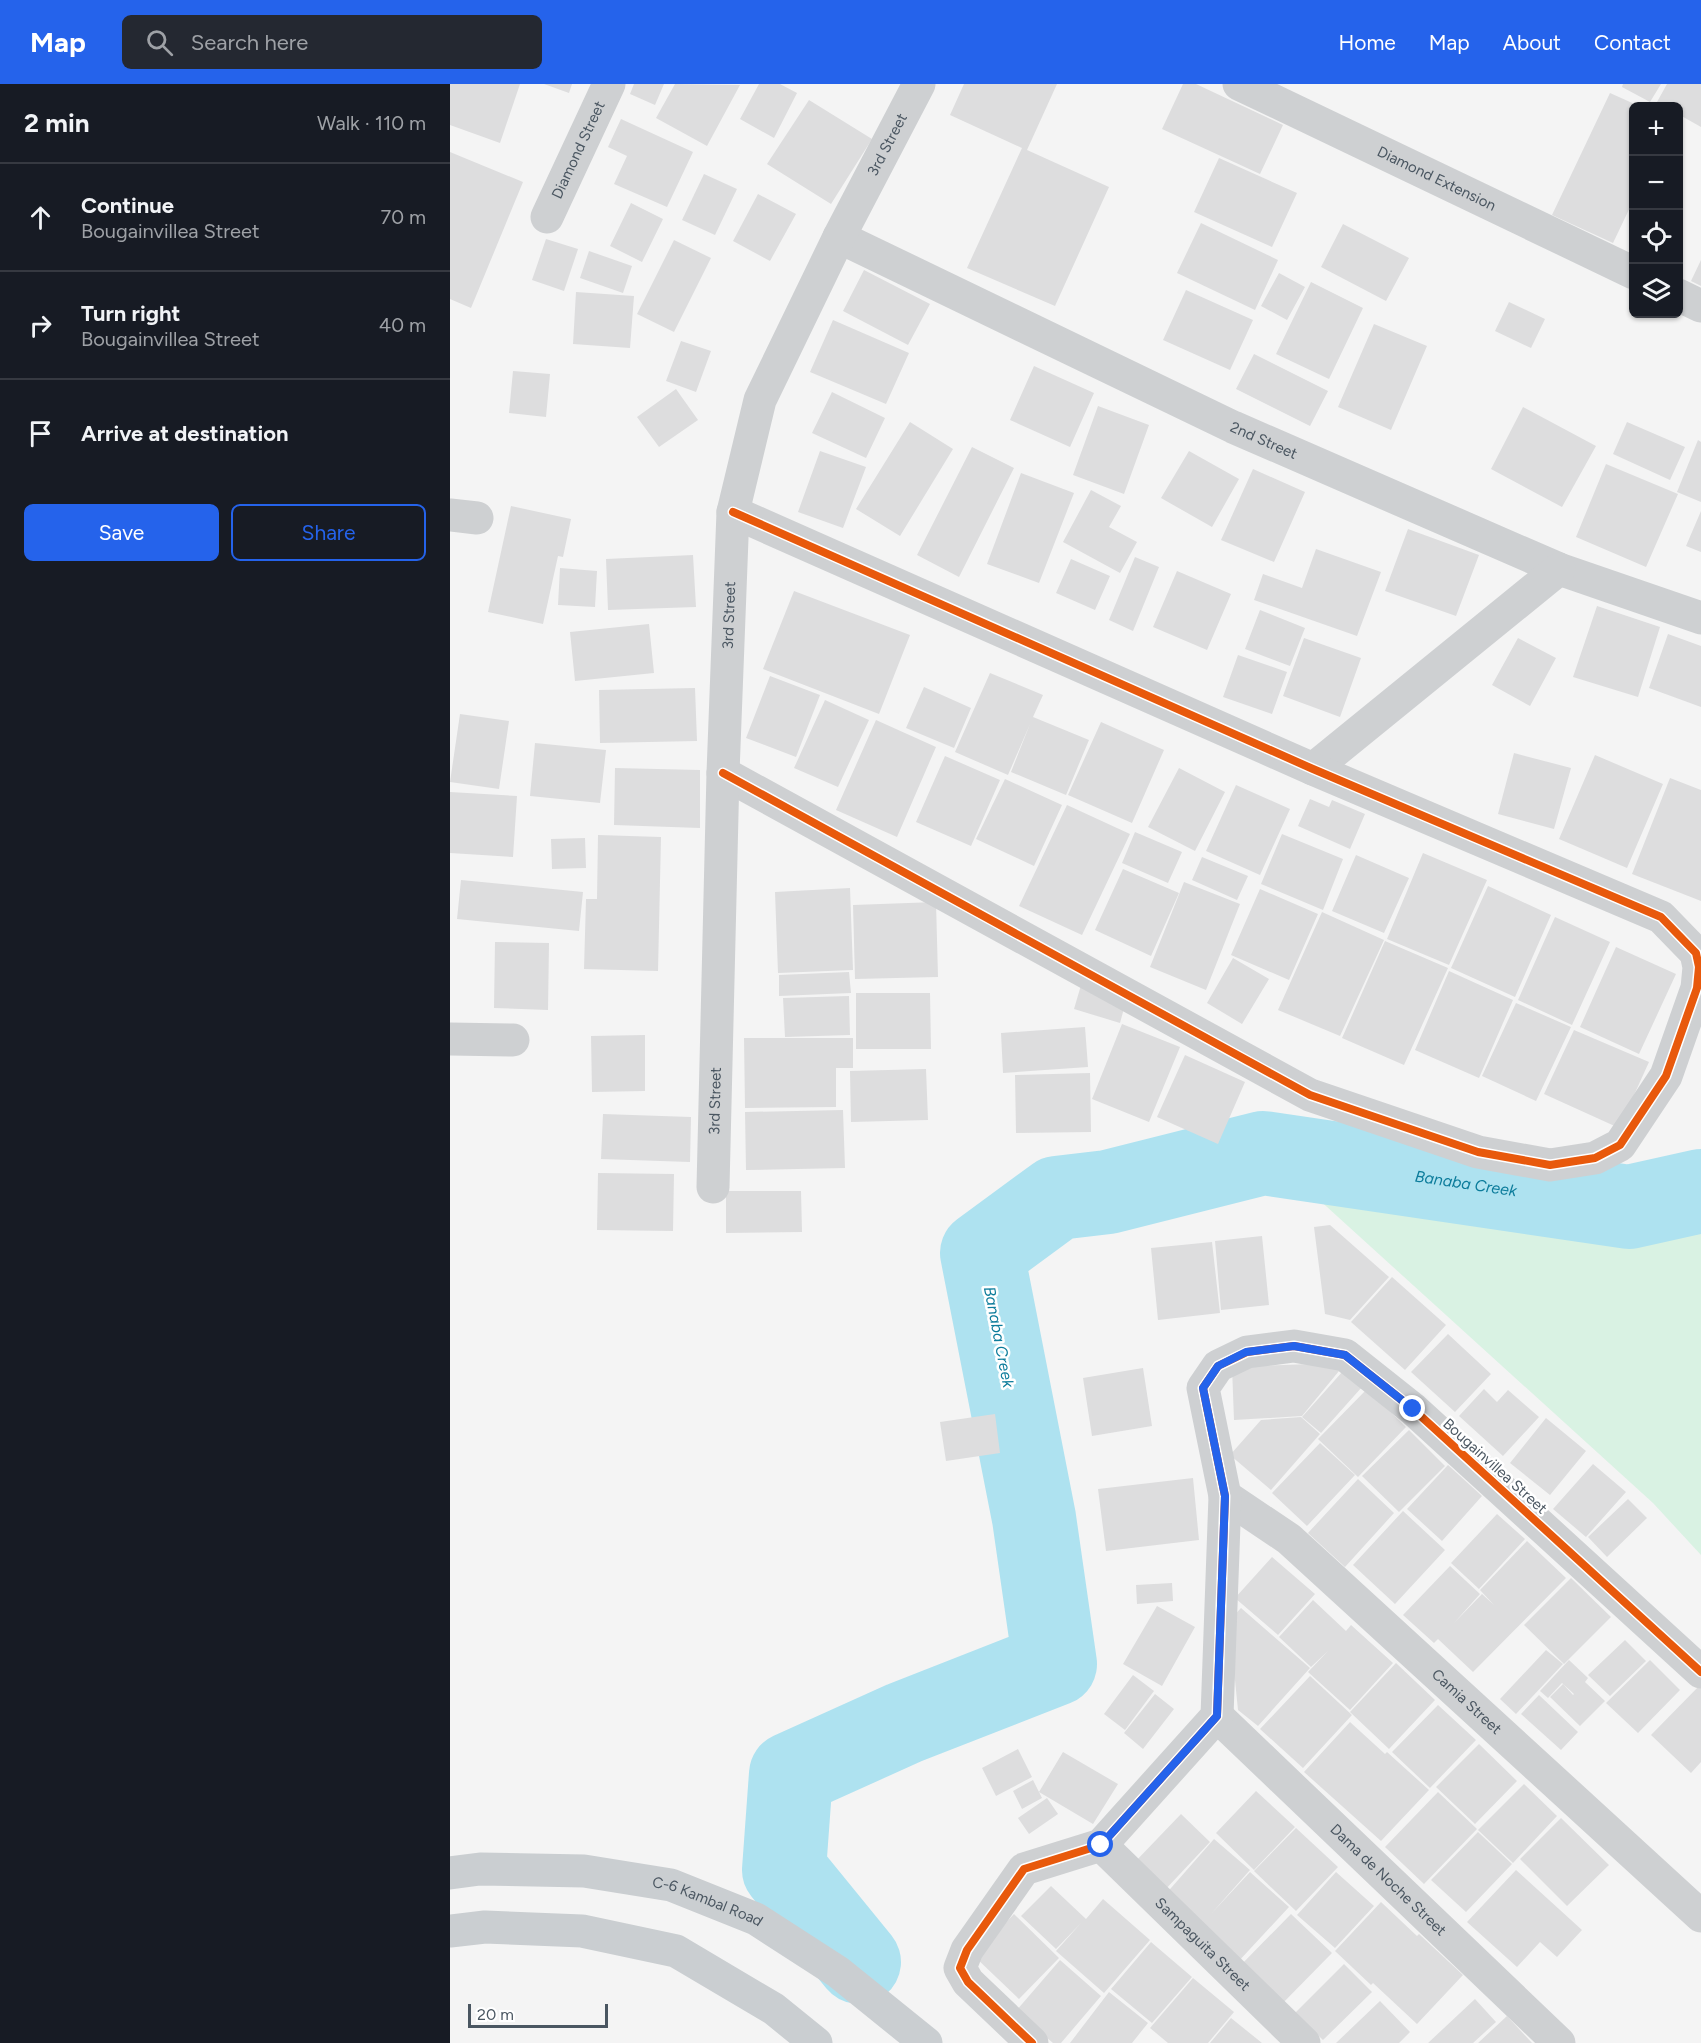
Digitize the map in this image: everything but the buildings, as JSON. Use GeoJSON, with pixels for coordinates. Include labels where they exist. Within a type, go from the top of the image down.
{"type":"FeatureCollection","features":[{"type":"Feature","properties":{"kind":"main road","name":"C-6 Kambal Road"},"geometry":{"type":"LineString","coordinates":[[450,1874],[480,1869],[584,1871],[671,1886],[756,1919],[838,1972],[926,2043]]}},
{"type":"Feature","properties":{"kind":"main road"},"geometry":{"type":"LineString","coordinates":[[450,1931],[485,1927],[582,1931],[676,1951],[774,2009],[816,2043]]}},
{"type":"Feature","properties":{"kind":"street","name":"Diamond Street"},"geometry":{"type":"LineString","coordinates":[[547,217],[609,84]]}},
{"type":"Feature","properties":{"kind":"street","name":"3rd Street"},"geometry":{"type":"LineString","coordinates":[[713,1187],[723,773],[733,512],[760,400],[839,237],[919,84]]}},
{"type":"Feature","properties":{"kind":"street","name":"Diamond Extension"},"geometry":{"type":"LineString","coordinates":[[1239,84],[1629,271]]}},
{"type":"Feature","properties":{"kind":"street","name":"2nd Street"},"geometry":{"type":"LineString","coordinates":[[839,237],[1233,427],[1559,569],[1701,618]]}},
{"type":"Feature","properties":{"kind":"street"},"geometry":{"type":"LineString","coordinates":[[1683,297],[1701,306]]}},
{"type":"Feature","properties":{"kind":"street"},"geometry":{"type":"LineString","coordinates":[[723,773],[1310,1095],[1478,1152],[1550,1165],[1595,1158],[1620,1145],[1666,1076],[1697,988],[1699,967],[1696,953],[1661,917],[1313,769],[733,512]]}},
{"type":"Feature","properties":{"kind":"street"},"geometry":{"type":"LineString","coordinates":[[1313,769],[1559,569]]}},
{"type":"Feature","properties":{"kind":"street"},"geometry":{"type":"LineString","coordinates":[[450,1039],[513,1040]]}},
{"type":"Feature","properties":{"kind":"street","name":"Bougainvillea Street"},"geometry":{"type":"LineString","coordinates":[[1217,1716],[1225,1496],[1203,1388],[1218,1366],[1246,1352],[1294,1346],[1345,1355],[1413,1409],[1701,1671]]}},
{"type":"Feature","properties":{"kind":"street","name":"Camia Street"},"geometry":{"type":"LineString","coordinates":[[1225,1496],[1289,1539],[1701,1916]]}},
{"type":"Feature","properties":{"kind":"street"},"geometry":{"type":"LineString","coordinates":[[1032,2043],[968,1982],[960,1968],[967,1950],[1024,1869],[1101,1845],[1217,1716]]}},
{"type":"Feature","properties":{"kind":"street","name":"Dama de Noche Street"},"geometry":{"type":"LineString","coordinates":[[1217,1716],[1559,2043]]}},
{"type":"Feature","properties":{"kind":"street","name":"Sampaguita Street"},"geometry":{"type":"LineString","coordinates":[[1101,1845],[1304,2043]]}},
{"type":"Feature","properties":{"kind":"green space"},"geometry":{"type":"Polygon","coordinates":[[[1316,1197],[1556,1235],[1701,1216],[1701,1555],[1653,1503],[1316,1197]]]}},
{"type":"Feature","properties":{"kind":"waterway","name":"Banaba Creek"},"geometry":{"type":"LineString","coordinates":[[859,1962],[784,1870],[791,1774],[904,1723],[1055,1664],[1034,1518],[982,1253],[1057,1198],[1108,1192],[1263,1153],[1629,1207],[1701,1191]]}},
{"type":"Feature","properties":{"kind":"cycle path"},"geometry":{"type":"LineString","coordinates":[[723,773],[1310,1095],[1478,1152],[1550,1165],[1595,1158],[1620,1145],[1666,1076],[1697,988],[1699,967],[1696,953],[1661,917],[1313,769],[733,512]]}},
{"type":"Feature","properties":{"kind":"cycle path"},"geometry":{"type":"LineString","coordinates":[[1032,2043],[968,1982],[960,1968],[967,1950],[1024,1869],[1101,1845],[1217,1716],[1225,1496],[1203,1388],[1218,1366],[1247,1352],[1294,1346],[1345,1355],[1413,1409],[1701,1672]]}},
{"type":"Feature","properties":{"kind":"route"},"geometry":{"type":"LineString","coordinates":[[1101,1845],[1217,1716],[1225,1496],[1203,1388],[1218,1366],[1246,1352],[1294,1346],[1345,1355],[1413,1409]]}}]}
